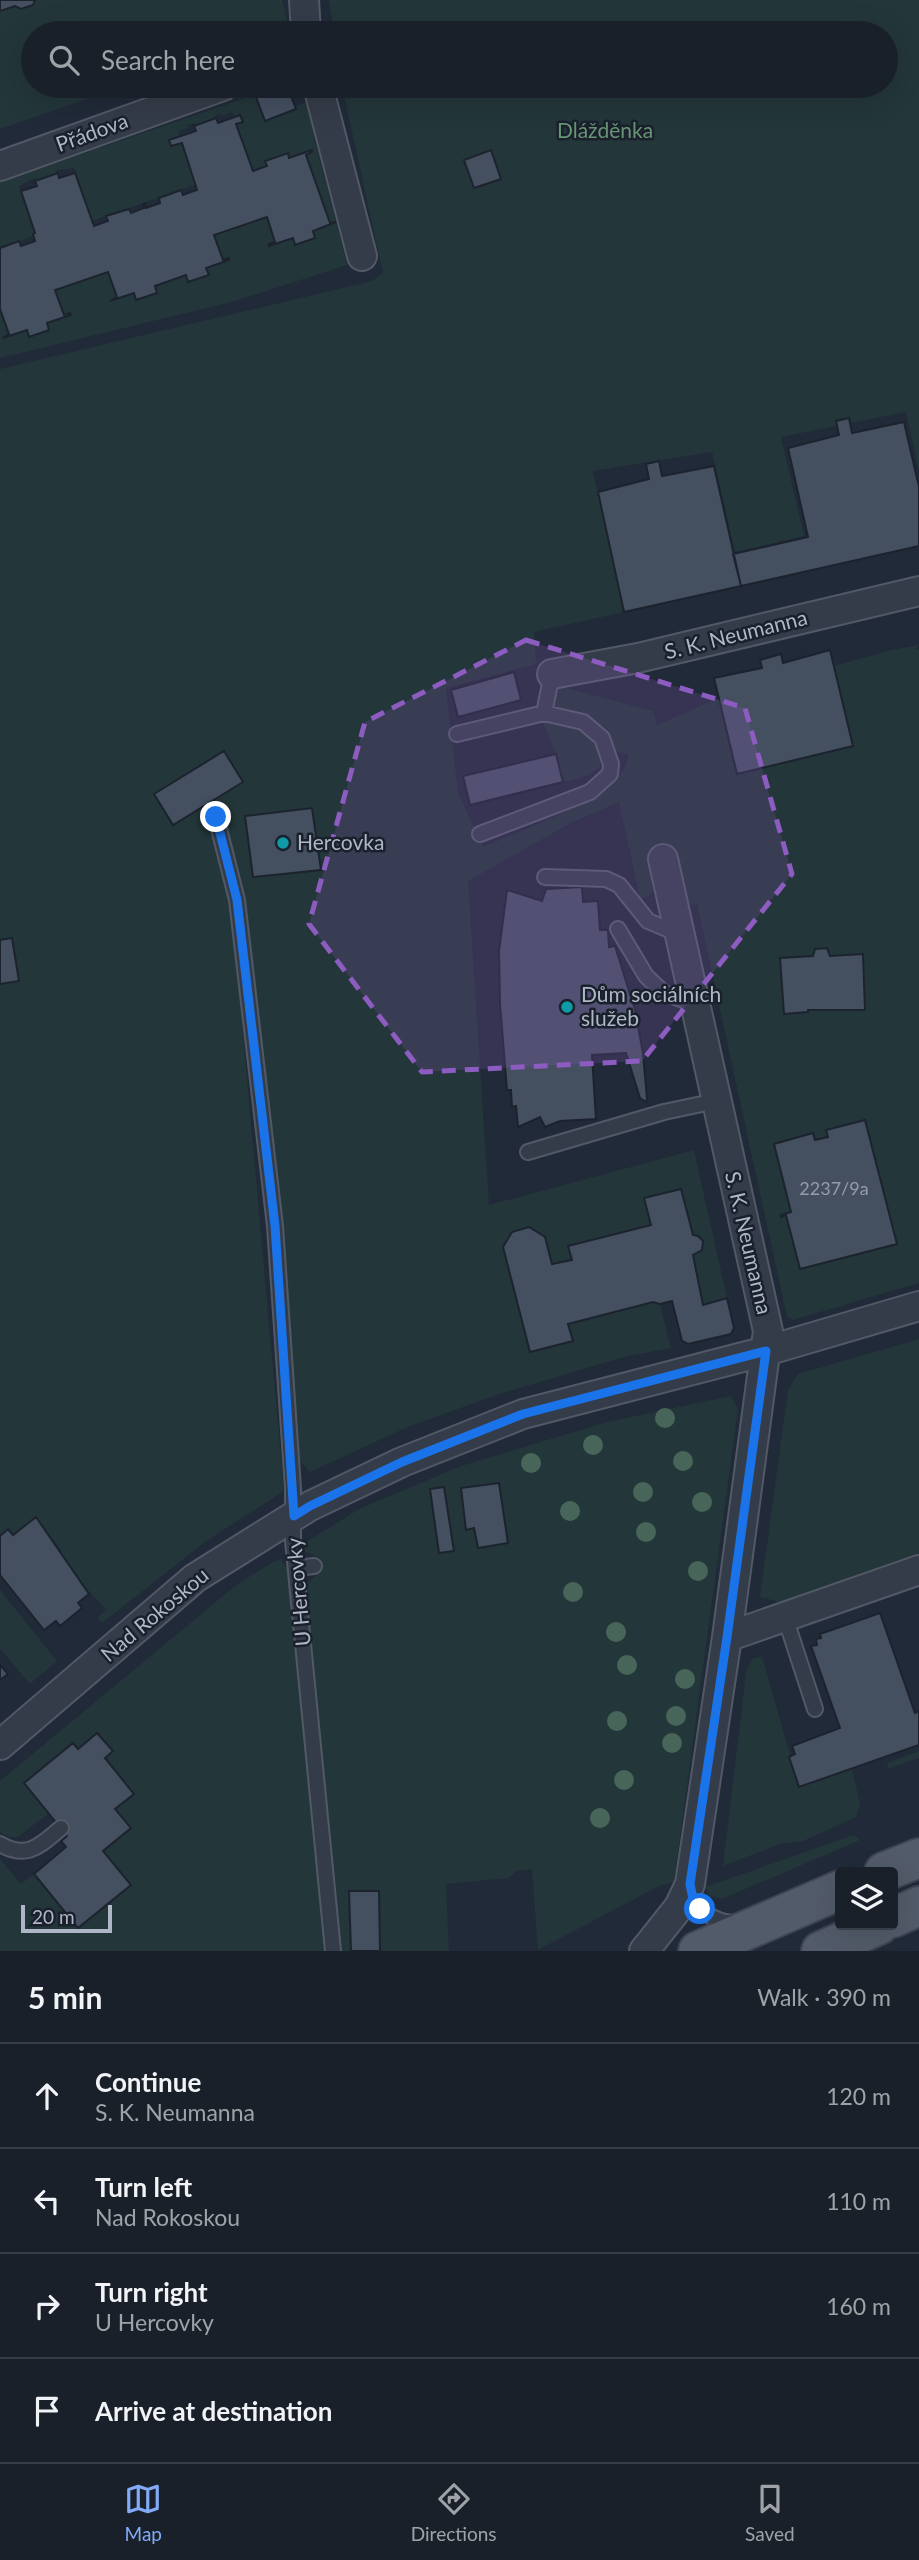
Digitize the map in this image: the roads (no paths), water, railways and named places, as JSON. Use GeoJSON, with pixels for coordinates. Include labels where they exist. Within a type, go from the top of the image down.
{"type":"FeatureCollection","features":[{"type":"Feature","properties":{"kind":"main road"},"geometry":{"type":"LineString","coordinates":[[896,1867],[919,1858]]}},
{"type":"Feature","properties":{"kind":"main road"},"geometry":{"type":"LineString","coordinates":[[698,1951],[835,1893]]}},
{"type":"Feature","properties":{"kind":"main road"},"geometry":{"type":"LineString","coordinates":[[898,1916],[919,1906]]}},
{"type":"Feature","properties":{"kind":"main road"},"geometry":{"type":"LineString","coordinates":[[821,1951],[867,1930]]}},
{"type":"Feature","properties":{"kind":"street"},"geometry":{"type":"LineString","coordinates":[[304,0],[305,21]]}},
{"type":"Feature","properties":{"kind":"street","name":"Přádova"},"geometry":{"type":"LineString","coordinates":[[0,166],[190,98]]}},
{"type":"Feature","properties":{"kind":"street"},"geometry":{"type":"LineString","coordinates":[[321,98],[362,256]]}},
{"type":"Feature","properties":{"kind":"street","name":"S. K. Neumanna"},"geometry":{"type":"LineString","coordinates":[[552,674],[638,658],[919,591]]}},
{"type":"Feature","properties":{"kind":"street","name":"S. K. Neumanna"},"geometry":{"type":"LineString","coordinates":[[644,1951],[673,1916],[690,1884],[727,1637],[768,1331],[663,859]]}},
{"type":"Feature","properties":{"kind":"street","name":"Nad Rokoskou"},"geometry":{"type":"LineString","coordinates":[[0,1745],[195,1578],[310,1506],[402,1462],[523,1414],[766,1351],[919,1306]]}},
{"type":"Feature","properties":{"kind":"street"},"geometry":{"type":"LineString","coordinates":[[727,1637],[919,1570]]}},
{"type":"Feature","properties":{"kind":"lane"},"geometry":{"type":"LineString","coordinates":[[544,713],[552,674]]}},
{"type":"Feature","properties":{"kind":"lane"},"geometry":{"type":"LineString","coordinates":[[457,734],[544,713],[583,722],[602,738],[611,764],[610,774],[590,792],[480,834]]}},
{"type":"Feature","properties":{"kind":"lane","name":"U Hercovky"},"geometry":{"type":"LineString","coordinates":[[216,817],[237,900],[275,1226],[294,1516],[293,1541],[333,1951]]}},
{"type":"Feature","properties":{"kind":"lane"},"geometry":{"type":"LineString","coordinates":[[545,877],[606,879],[619,885],[648,921],[679,934]]}},
{"type":"Feature","properties":{"kind":"lane"},"geometry":{"type":"LineString","coordinates":[[618,929],[646,976],[664,993],[695,1004]]}},
{"type":"Feature","properties":{"kind":"lane"},"geometry":{"type":"LineString","coordinates":[[528,1152],[664,1112],[716,1101]]}},
{"type":"Feature","properties":{"kind":"lane"},"geometry":{"type":"LineString","coordinates":[[296,1568],[314,1566]]}},
{"type":"Feature","properties":{"kind":"lane"},"geometry":{"type":"LineString","coordinates":[[785,1617],[815,1709]]}},
{"type":"Feature","properties":{"kind":"lane"},"geometry":{"type":"LineString","coordinates":[[0,1844],[19,1851],[33,1851],[61,1828]]}},
{"type":"Feature","properties":{"kind":"lane"},"geometry":{"type":"LineString","coordinates":[[690,1884],[693,1899],[709,1916],[733,1923],[768,1920]]}},
{"type":"Feature","properties":{"kind":"place","name":"Hercovka"},"geometry":{"type":"Point","coordinates":[283,843]}},
{"type":"Feature","properties":{"kind":"place","name":"Dům sociálních služeb"},"geometry":{"type":"Point","coordinates":[567,1007]}},
{"type":"Feature","properties":{"kind":"park label","name":"Dlážděnka"},"geometry":{"type":"Point","coordinates":[605,131]}}]}
